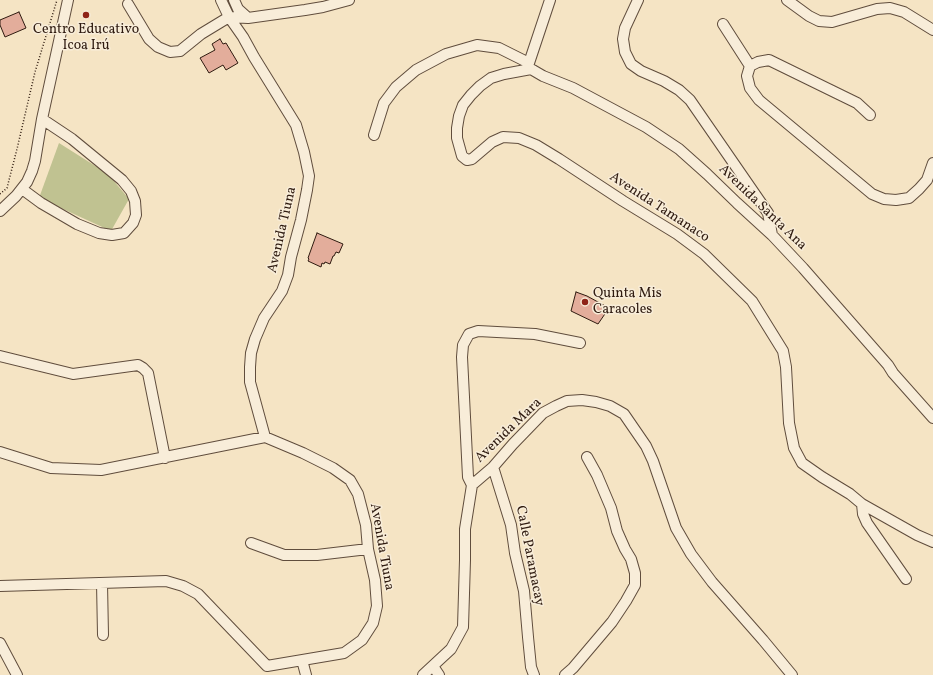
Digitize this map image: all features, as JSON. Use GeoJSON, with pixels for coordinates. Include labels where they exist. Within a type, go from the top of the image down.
{"type":"FeatureCollection","features":[{"type":"Feature","properties":{"kind":"street","name":"Avenida Tiuna"},"geometry":{"type":"LineString","coordinates":[[0,586],[166,581],[183,586],[198,594],[266,671],[302,660],[344,653],[362,640],[373,623],[377,606],[375,580],[368,549],[366,525],[358,494],[350,480],[333,468],[304,453],[265,437],[250,382],[251,353],[255,339],[264,318],[282,291],[288,275],[301,220],[309,176],[296,124],[243,37],[229,17],[221,0]]}},
{"type":"Feature","properties":{"kind":"street"},"geometry":{"type":"LineString","coordinates":[[234,0],[238,9],[248,18]]}},
{"type":"Feature","properties":{"kind":"street"},"geometry":{"type":"LineString","coordinates":[[128,4],[149,39],[158,47],[170,52],[180,51],[201,34],[229,17],[248,18],[324,7],[349,0]]}},
{"type":"Feature","properties":{"kind":"street"},"geometry":{"type":"LineString","coordinates":[[530,66],[550,0]]}},
{"type":"Feature","properties":{"kind":"street"},"geometry":{"type":"LineString","coordinates":[[638,0],[625,28],[623,39],[625,52],[631,64],[641,71],[664,81],[679,90],[690,100],[768,213],[772,235]]}},
{"type":"Feature","properties":{"kind":"street"},"geometry":{"type":"LineString","coordinates":[[787,0],[809,16],[819,21],[832,22],[877,9],[890,8],[904,12],[933,30]]}},
{"type":"Feature","properties":{"kind":"street"},"geometry":{"type":"LineString","coordinates":[[0,211],[22,189],[32,172],[63,1]]}},
{"type":"Feature","properties":{"kind":"street"},"geometry":{"type":"LineString","coordinates":[[723,24],[750,66]]}},
{"type":"Feature","properties":{"kind":"street","name":"Avenida Santa Ana"},"geometry":{"type":"LineString","coordinates":[[374,135],[384,103],[396,87],[416,70],[446,54],[477,45],[498,48],[530,66],[543,76],[573,88],[646,126],[679,149],[772,235],[803,268],[933,418]]}},
{"type":"Feature","properties":{"kind":"street"},"geometry":{"type":"LineString","coordinates":[[870,115],[857,103],[769,60],[758,62],[750,66],[747,76],[750,88],[759,100],[872,194],[884,199],[896,200],[908,198],[919,190],[927,180],[933,163]]}},
{"type":"Feature","properties":{"kind":"street","name":"Avenida Tamanaco"},"geometry":{"type":"LineString","coordinates":[[530,66],[491,78],[480,86],[463,105],[457,128],[457,138],[462,156],[467,160],[472,159],[492,142],[503,138],[519,138],[536,145],[559,159],[677,234],[704,254],[752,301],[783,351],[786,367],[789,423],[794,448],[802,463],[850,494],[862,504],[917,535],[933,542]]}},
{"type":"Feature","properties":{"kind":"street"},"geometry":{"type":"LineString","coordinates":[[22,189],[41,203],[77,224],[99,233],[112,235],[124,233],[133,223],[136,215],[135,201],[131,190],[122,180],[72,139],[42,119]]}},
{"type":"Feature","properties":{"kind":"street"},"geometry":{"type":"LineString","coordinates":[[423,675],[451,649],[463,626],[465,529],[472,485],[468,477],[462,357],[463,345],[469,334],[478,330],[535,334],[580,343]]}},
{"type":"Feature","properties":{"kind":"street"},"geometry":{"type":"LineString","coordinates":[[0,356],[73,374],[138,365],[144,368],[148,373],[165,458]]}},
{"type":"Feature","properties":{"kind":"street","name":"Avenida Mara"},"geometry":{"type":"LineString","coordinates":[[472,485],[493,466],[544,413],[556,406],[567,401],[582,400],[610,406],[624,414],[636,430],[653,461],[676,528],[691,554],[712,582],[792,675]]}},
{"type":"Feature","properties":{"kind":"street"},"geometry":{"type":"LineString","coordinates":[[0,452],[51,468],[101,470],[265,437]]}},
{"type":"Feature","properties":{"kind":"street"},"geometry":{"type":"LineString","coordinates":[[565,675],[573,668],[612,622],[635,585],[635,573],[631,559],[617,531],[611,508],[597,475],[587,457]]}},
{"type":"Feature","properties":{"kind":"street","name":"Calle Paramacay"},"geometry":{"type":"LineString","coordinates":[[493,466],[511,525],[515,553],[524,590],[531,667],[534,675]]}},
{"type":"Feature","properties":{"kind":"street"},"geometry":{"type":"LineString","coordinates":[[862,504],[863,514],[868,523],[906,579]]}},
{"type":"Feature","properties":{"kind":"street"},"geometry":{"type":"LineString","coordinates":[[251,543],[284,555],[317,555],[368,549]]}},
{"type":"Feature","properties":{"kind":"street"},"geometry":{"type":"LineString","coordinates":[[102,583],[103,636]]}},
{"type":"Feature","properties":{"kind":"street"},"geometry":{"type":"LineString","coordinates":[[0,643],[17,675]]}},
{"type":"Feature","properties":{"kind":"street"},"geometry":{"type":"LineString","coordinates":[[302,660],[306,675]]}},
{"type":"Feature","properties":{"kind":"street"},"geometry":{"type":"LineString","coordinates":[[433,666],[439,675]]}},
{"type":"Feature","properties":{"kind":"path"},"geometry":{"type":"LineString","coordinates":[[0,194],[7,188],[35,72],[63,1]]}},
{"type":"Feature","properties":{"kind":"green space"},"geometry":{"type":"Polygon","coordinates":[[[59,143],[108,174],[129,199],[111,231],[39,198],[59,143]]]}},
{"type":"Feature","properties":{"kind":"building"},"geometry":{"type":"Polygon","coordinates":[[[19,12],[26,28],[5,37],[0,25],[0,20],[19,12]]]}},
{"type":"Feature","properties":{"kind":"building"},"geometry":{"type":"Polygon","coordinates":[[[220,39],[223,44],[226,43],[238,63],[226,70],[223,65],[209,73],[200,58],[215,50],[212,44],[220,39]]]}},
{"type":"Feature","properties":{"kind":"building"},"geometry":{"type":"Polygon","coordinates":[[[317,233],[343,244],[339,253],[336,252],[333,256],[330,264],[325,262],[324,264],[322,263],[321,267],[308,261],[317,233]]]}},
{"type":"Feature","properties":{"kind":"building","name":"Quinta Mis Caracoles"},"geometry":{"type":"Polygon","coordinates":[[[576,292],[609,308],[598,324],[571,311],[576,292]]]}},
{"type":"Feature","properties":{"kind":"place","name":"Centro Educativo Icoa Irú"},"geometry":{"type":"Point","coordinates":[86,15]}},
{"type":"Feature","properties":{"kind":"place","name":"Quinta Mis Caracoles"},"geometry":{"type":"Point","coordinates":[585,302]}}]}
